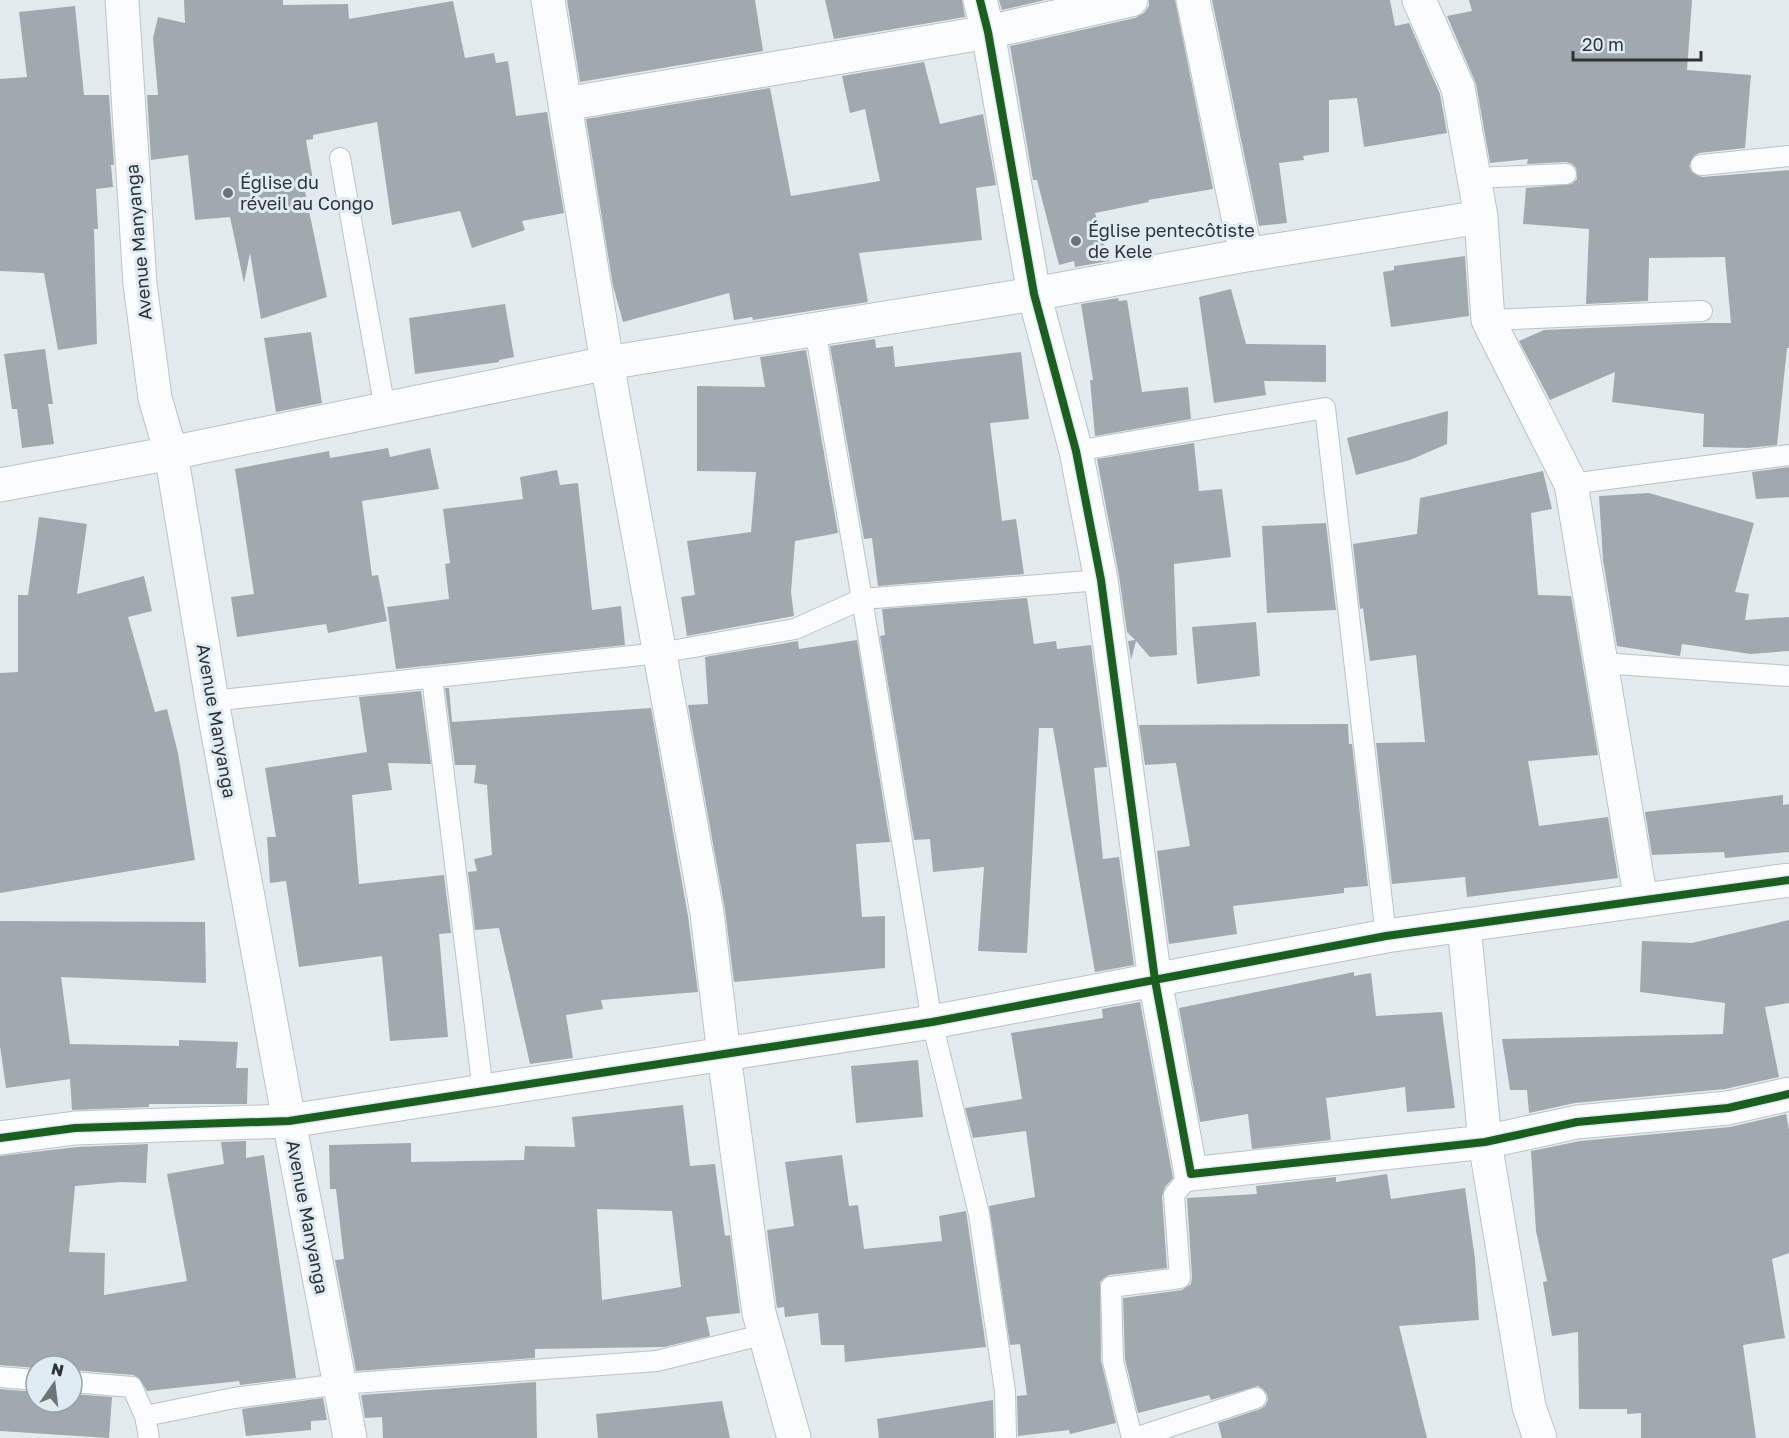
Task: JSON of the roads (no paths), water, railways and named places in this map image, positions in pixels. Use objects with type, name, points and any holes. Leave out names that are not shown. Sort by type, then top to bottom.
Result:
[{"type":"street","name":"Avenue Manyanga","points":[[122,0],[140,284],[155,398],[171,453],[212,701],[350,1438]]},
{"type":"street","points":[[548,0],[607,363],[707,913],[759,1313],[794,1438]]},
{"type":"street","points":[[980,0],[988,32],[1034,294],[1076,451],[1101,580],[1155,980],[1191,1174],[1485,1142],[1577,1122],[1728,1108],[1789,1094]]},
{"type":"street","points":[[566,104],[988,32],[1131,0]]},
{"type":"street","points":[[1193,0],[1246,255]]},
{"type":"street","points":[[1419,0],[1458,88],[1481,217],[1488,320],[1571,484],[1641,901]]},
{"type":"street","points":[[0,485],[171,453],[607,363],[1034,294],[1246,255],[1481,217]]},
{"type":"street","points":[[0,1138],[75,1128],[289,1121],[932,1022],[1386,936],[1789,880]]},
{"type":"street","points":[[1464,924],[1485,1142],[1529,1407],[1540,1438]]},
{"type":"lane","points":[[1701,165],[1789,156]]},
{"type":"lane","points":[[340,158],[385,409]]},
{"type":"lane","points":[[1474,178],[1566,174]]},
{"type":"lane","points":[[1488,320],[1702,311]]},
{"type":"lane","points":[[815,329],[932,1022],[979,1214],[1005,1391],[1006,1438]]},
{"type":"lane","points":[[1076,451],[1325,408],[1386,936]]},
{"type":"lane","points":[[1571,484],[1789,455]]},
{"type":"lane","points":[[212,701],[660,653],[795,629],[862,599],[1101,580]]},
{"type":"lane","points":[[1600,663],[1789,676]]},
{"type":"lane","points":[[432,678],[483,1091]]},
{"type":"lane","points":[[1191,1174],[1174,1195],[1180,1278],[1111,1287],[1113,1361],[1134,1438],[1256,1398]]},
{"type":"lane","points":[[145,1416],[234,1398],[340,1384],[657,1361],[766,1334]]},
{"type":"lane","points":[[0,1377],[24,1379]]},
{"type":"lane","points":[[84,1383],[132,1387],[145,1416],[149,1438]]},
{"type":"place","name":"Église du réveil au Congo","points":[[228,193]]},
{"type":"place","name":"Église pentecôtiste de Kele","points":[[1076,241]]}]
